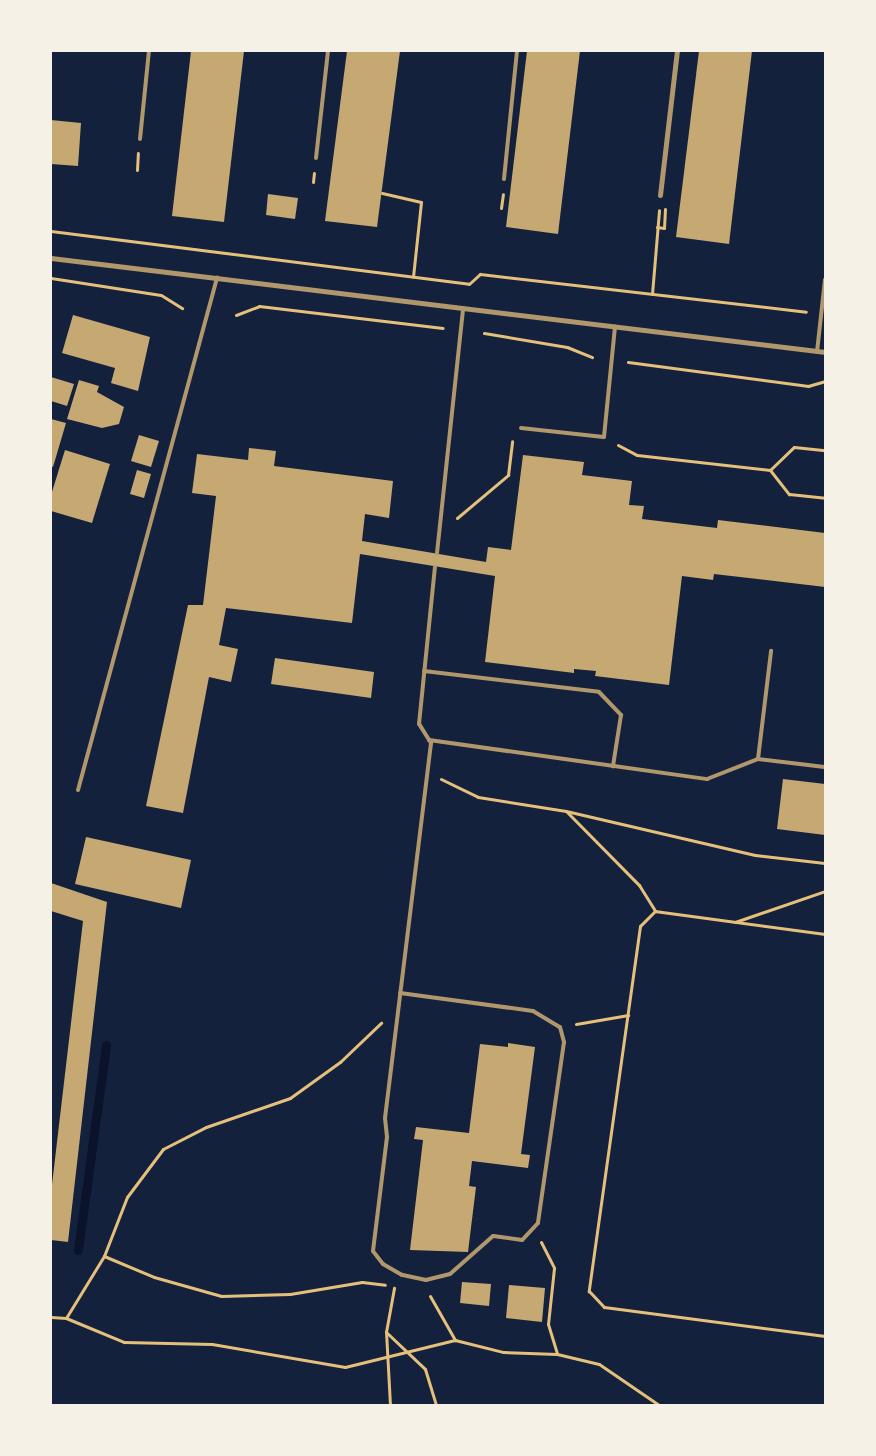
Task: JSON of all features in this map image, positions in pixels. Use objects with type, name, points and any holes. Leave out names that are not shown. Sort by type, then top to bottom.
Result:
[{"type":"street","points":[[660,194],[677,51]]},
{"type":"street","points":[[51,258],[825,352]]},
{"type":"lane","points":[[140,139],[150,51]]},
{"type":"lane","points":[[316,158],[328,51]]},
{"type":"lane","points":[[504,179],[516,51]]},
{"type":"lane","points":[[78,790],[217,278]]},
{"type":"lane","points":[[817,352],[825,279]]},
{"type":"lane","points":[[437,553],[463,308]]},
{"type":"lane","points":[[521,428],[604,437],[615,327]]},
{"type":"lane","points":[[400,993],[533,1011],[560,1028],[564,1042],[538,1223],[522,1240],[492,1236],[450,1274],[426,1280],[402,1275],[383,1264],[374,1251],[400,993],[427,771],[429,740],[419,724],[435,566]]},
{"type":"lane","points":[[758,759],[772,651]]},
{"type":"lane","points":[[424,671],[599,692],[621,715],[613,766]]},
{"type":"lane","points":[[429,740],[707,779],[758,759],[825,767]]},
{"type":"path","points":[[382,193],[422,202],[413,277]]},
{"type":"path","points":[[652,294],[657,228],[664,228]]},
{"type":"path","points":[[51,231],[469,284],[480,274],[812,312]]},
{"type":"path","points":[[51,278],[161,295],[182,308]]},
{"type":"path","points":[[236,315],[259,306],[443,328]]},
{"type":"path","points":[[484,333],[567,347],[592,357]]},
{"type":"path","points":[[626,362],[808,386],[825,381]]},
{"type":"path","points":[[604,437],[636,455],[770,470],[789,494],[825,498]]},
{"type":"path","points":[[439,533],[508,475],[511,442]]},
{"type":"path","points":[[770,470],[794,447],[825,450]]},
{"type":"path","points":[[427,771],[478,797],[566,811],[755,856],[825,863]]},
{"type":"path","points":[[566,811],[638,886],[655,911],[825,934]]},
{"type":"path","points":[[734,922],[825,891]]},
{"type":"path","points":[[655,911],[640,926],[590,1291],[604,1307],[825,1336]]},
{"type":"path","points":[[66,1318],[104,1256],[127,1197],[163,1149],[206,1126],[290,1098],[340,1062],[399,1006]]},
{"type":"path","points":[[560,1028],[628,1015]]},
{"type":"path","points":[[532,1229],[554,1268],[548,1324],[557,1354]]},
{"type":"path","points":[[104,1256],[154,1277],[221,1296],[290,1294],[362,1282],[395,1286]]},
{"type":"path","points":[[390,1405],[386,1332],[389,1297],[402,1275]]},
{"type":"path","points":[[426,1280],[431,1299],[455,1340]]},
{"type":"path","points":[[51,1317],[66,1318],[124,1342],[212,1344],[345,1367],[455,1340],[503,1352],[557,1354],[599,1364],[659,1405]]},
{"type":"path","points":[[386,1332],[425,1369],[436,1405]]},
{"type":"building","points":[[191,51],[244,51],[224,222],[172,216]]},
{"type":"building","points":[[347,51],[400,51],[377,227],[325,221]]},
{"type":"building","points":[[527,51],[580,51],[558,234],[506,227]]},
{"type":"building","points":[[699,51],[752,51],[729,244],[676,237]]},
{"type":"building","points":[[51,120],[81,123],[78,166],[51,164]]},
{"type":"building","points":[[268,194],[298,198],[295,219],[266,215]]},
{"type":"building","points":[[73,315],[150,337],[138,391],[111,383],[115,368],[62,353]]},
{"type":"building","points":[[51,377],[74,384],[67,406],[51,401]]},
{"type":"building","points":[[79,380],[99,386],[97,392],[124,407],[119,424],[102,428],[67,419]]},
{"type":"building","points":[[51,419],[66,423],[53,467],[51,466]]},
{"type":"building","points":[[139,435],[159,441],[151,467],[131,461]]},
{"type":"building","points":[[249,448],[276,451],[274,466],[393,481],[389,518],[365,514],[362,541],[486,562],[488,547],[511,550],[523,455],[584,462],[582,475],[632,481],[629,505],[644,506],[642,519],[717,528],[718,520],[825,533],[825,587],[714,574],[713,580],[682,576],[669,685],[595,676],[596,671],[574,669],[574,673],[485,662],[495,576],[360,554],[352,623],[226,608],[219,645],[238,649],[231,682],[209,677],[183,813],[146,806],[188,605],[203,605],[216,496],[192,493],[197,454],[248,460]]},
{"type":"building","points":[[65,450],[110,464],[92,523],[51,511],[51,495]]},
{"type":"building","points":[[137,470],[151,474],[144,498],[130,494]]},
{"type":"building","points":[[275,658],[374,672],[371,698],[271,684]]},
{"type":"building","points":[[783,779],[825,784],[825,835],[777,829]]},
{"type":"building","points":[[86,837],[191,860],[181,908],[75,884]]},
{"type":"building","points":[[51,883],[107,902],[68,1242],[51,1240],[51,1193],[83,921],[51,911]]},
{"type":"building","points":[[508,1043],[535,1047],[521,1154],[530,1155],[528,1168],[472,1161],[469,1186],[476,1187],[468,1252],[410,1250],[423,1140],[414,1139],[416,1127],[469,1133],[480,1044],[508,1047]]},
{"type":"building","points":[[462,1282],[491,1284],[489,1306],[460,1303]]},
{"type":"building","points":[[509,1285],[545,1288],[542,1322],[506,1318]]},
{"type":"waterway","points":[[78,1250],[106,1045]]}]
